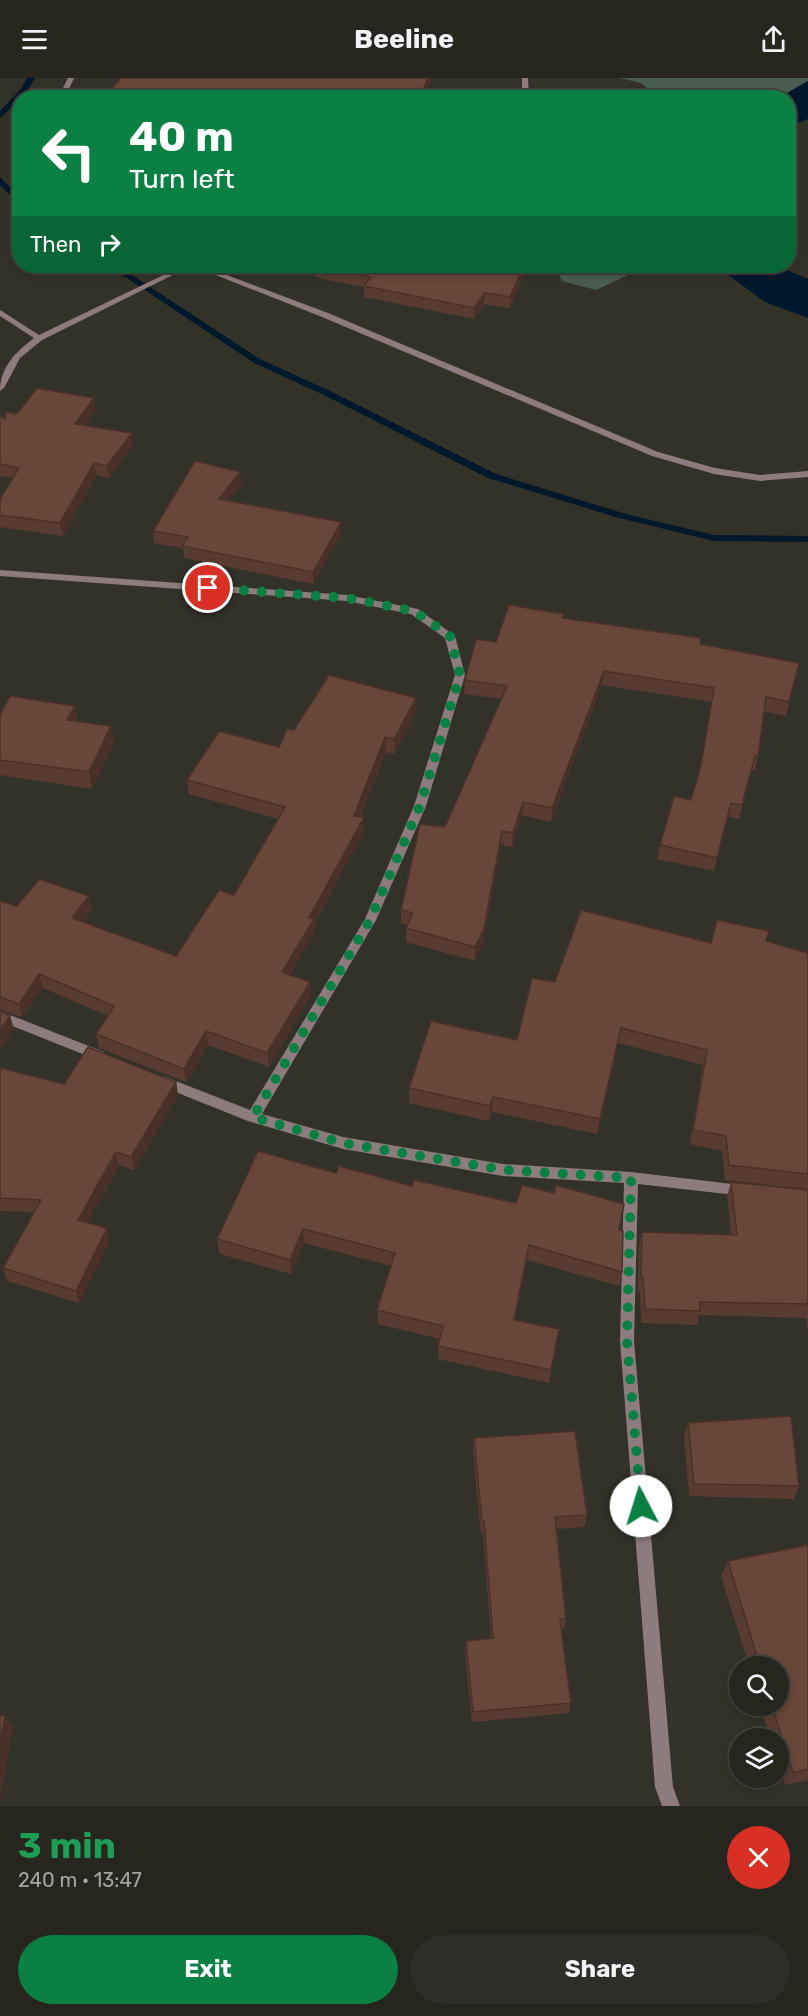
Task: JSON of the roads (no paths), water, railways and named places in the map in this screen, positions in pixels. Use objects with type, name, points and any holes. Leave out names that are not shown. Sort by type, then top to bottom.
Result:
[{"type":"street","points":[[0,388],[16,357],[39,339],[105,304],[172,273]]},
{"type":"street","points":[[215,273],[325,315],[655,454],[714,471],[760,478],[808,474]]},
{"type":"street","points":[[0,312],[39,339]]},
{"type":"street","points":[[0,573],[347,598],[414,611],[450,636],[460,675],[420,806],[370,920],[253,1117]]},
{"type":"street","points":[[0,1016],[110,1060]]},
{"type":"street","points":[[154,1077],[253,1117],[343,1143],[492,1168],[631,1178],[761,1192]]},
{"type":"street","points":[[631,1178],[627,1341],[664,1787],[671,1806]]},
{"type":"water","points":[[808,81],[808,119],[796,123],[796,90],[792,90]]},
{"type":"water","points":[[726,273],[794,273],[808,279],[808,318],[765,302]]},
{"type":"waterway","points":[[24,90],[31,78]]},
{"type":"waterway","points":[[0,116],[12,103]]},
{"type":"waterway","points":[[0,180],[12,194]]},
{"type":"waterway","points":[[124,273],[257,361],[327,393],[492,476],[623,516],[714,538],[808,539]]}]
